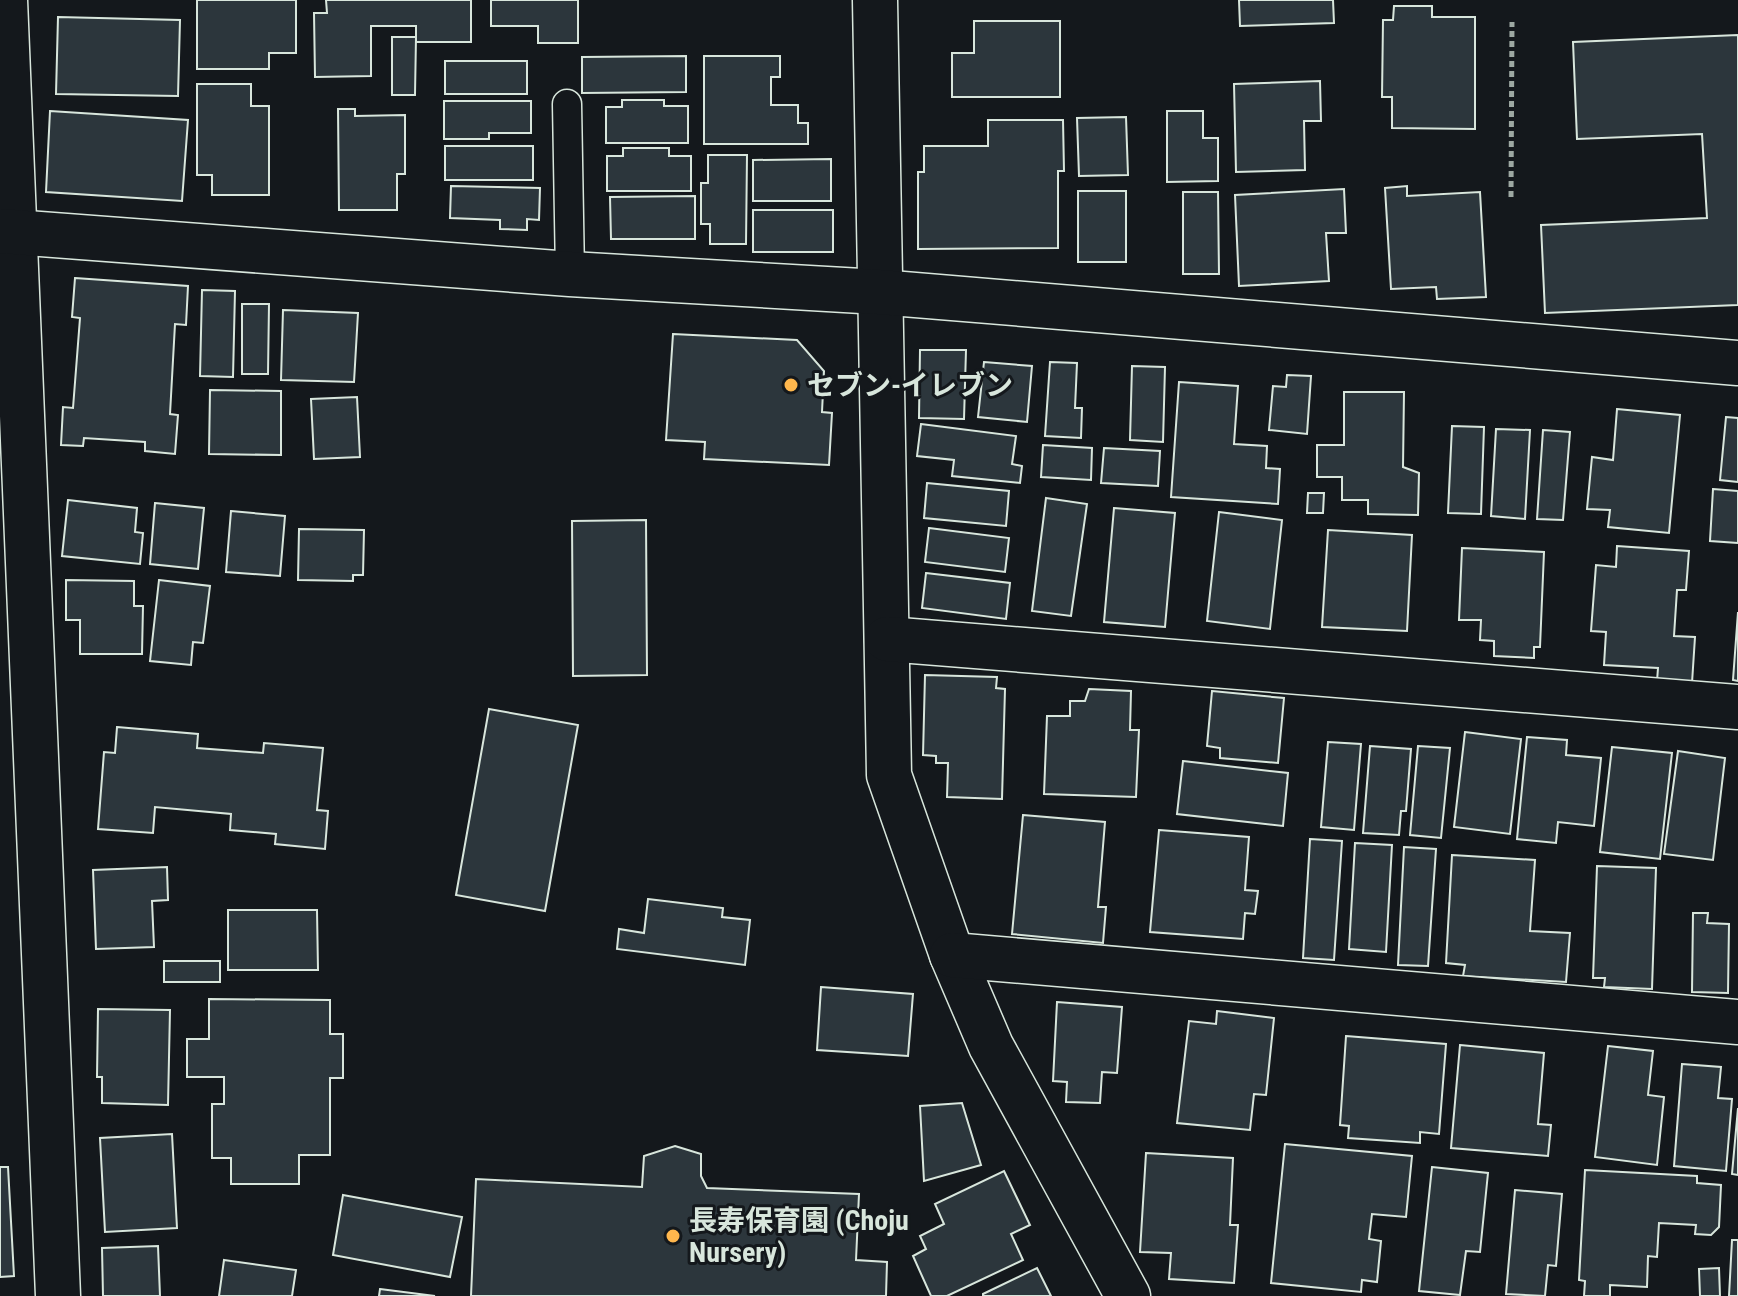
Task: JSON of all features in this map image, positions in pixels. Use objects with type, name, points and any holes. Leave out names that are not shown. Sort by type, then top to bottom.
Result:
[{"type":"street","points":[[5,0],[7,231],[58,1296]]},
{"type":"street","points":[[875,0],[889,775],[952,955],[991,1046],[1128,1296]]},
{"type":"street","points":[[7,231],[570,274],[879,292],[1738,363]]},
{"type":"street","points":[[887,639],[1738,707]]},
{"type":"street","points":[[952,955],[1738,1022]]},
{"type":"lane","points":[[567,104],[570,274]]},
{"type":"path","points":[[1511,197],[1512,22]]},
{"type":"building","points":[[197,0],[296,0],[296,53],[269,53],[269,69],[197,69]]},
{"type":"building","points":[[326,0],[471,0],[471,42],[416,42],[416,26],[371,26],[371,76],[315,77],[314,13],[327,13]]},
{"type":"building","points":[[491,0],[578,0],[578,43],[538,43],[538,26],[491,26]]},
{"type":"building","points":[[1239,0],[1333,0],[1334,23],[1240,26]]},
{"type":"building","points":[[1394,6],[1432,6],[1432,17],[1475,17],[1475,129],[1392,128],[1392,97],[1382,97],[1383,20],[1393,20]]},
{"type":"building","points":[[58,17],[180,20],[178,96],[56,94]]},
{"type":"building","points":[[974,21],[1060,21],[1060,97],[952,97],[952,53],[974,53]]},
{"type":"building","points":[[1738,35],[1738,305],[1545,313],[1541,225],[1707,218],[1702,134],[1577,139],[1573,42]]},
{"type":"building","points":[[392,37],[416,37],[415,95],[392,95]]},
{"type":"building","points":[[686,56],[686,92],[582,93],[582,57]]},
{"type":"building","points":[[704,56],[780,56],[780,77],[771,77],[771,105],[798,105],[798,123],[808,123],[808,144],[704,144]]},
{"type":"building","points":[[445,61],[527,61],[527,94],[445,94]]},
{"type":"building","points":[[1320,81],[1321,121],[1304,121],[1305,170],[1236,172],[1234,84]]},
{"type":"building","points":[[197,84],[251,84],[251,106],[269,106],[269,195],[212,195],[212,175],[197,175]]},
{"type":"building","points":[[622,100],[664,100],[664,106],[688,106],[688,143],[606,143],[606,107],[622,107]]},
{"type":"building","points":[[444,101],[531,101],[531,133],[489,133],[489,139],[444,139]]},
{"type":"building","points":[[338,109],[355,109],[355,116],[405,115],[405,174],[397,174],[397,210],[339,210]]},
{"type":"building","points":[[50,111],[188,120],[182,201],[46,192]]},
{"type":"building","points":[[1167,111],[1203,111],[1203,138],[1218,138],[1218,181],[1167,182]]},
{"type":"building","points":[[1126,117],[1128,175],[1079,176],[1077,118]]},
{"type":"building","points":[[988,120],[1063,120],[1064,171],[1058,171],[1058,248],[918,249],[918,172],[924,172],[924,146],[988,146]]},
{"type":"building","points":[[445,146],[533,146],[533,180],[445,180]]},
{"type":"building","points":[[623,148],[669,148],[669,156],[691,156],[691,191],[607,191],[607,156],[623,156]]},
{"type":"building","points":[[708,155],[747,155],[746,244],[710,244],[710,224],[701,224],[701,183],[708,183]]},
{"type":"building","points":[[831,159],[831,201],[753,201],[753,160]]},
{"type":"building","points":[[451,186],[540,188],[539,220],[527,219],[527,230],[500,229],[500,220],[450,218]]},
{"type":"building","points":[[1407,186],[1407,196],[1480,192],[1486,297],[1437,299],[1436,287],[1391,289],[1385,188]]},
{"type":"building","points":[[1344,189],[1346,233],[1326,233],[1329,281],[1239,286],[1235,195]]},
{"type":"building","points":[[1078,191],[1126,191],[1126,262],[1078,262]]},
{"type":"building","points":[[1183,192],[1218,192],[1219,274],[1183,274]]},
{"type":"building","points":[[695,196],[695,239],[611,239],[610,197]]},
{"type":"building","points":[[753,210],[833,210],[833,252],[753,252]]},
{"type":"building","points":[[75,278],[188,286],[186,325],[175,324],[170,414],[178,415],[175,454],[145,451],[145,442],[84,438],[83,446],[61,445],[63,407],[73,408],[80,318],[72,317]]},
{"type":"building","points":[[202,290],[235,291],[233,377],[200,376]]},
{"type":"building","points":[[242,304],[269,304],[268,374],[242,374]]},
{"type":"building","points":[[283,310],[358,313],[354,382],[281,380]]},
{"type":"building","points":[[673,334],[797,340],[824,371],[822,412],[832,413],[829,465],[704,459],[705,442],[666,440]]},
{"type":"building","points":[[920,350],[966,350],[964,419],[919,418]]},
{"type":"building","points":[[984,362],[1032,366],[1027,422],[978,417]]},
{"type":"building","points":[[1050,362],[1077,363],[1075,408],[1082,408],[1081,438],[1045,436]]},
{"type":"building","points":[[1132,366],[1165,367],[1163,442],[1130,440]]},
{"type":"building","points":[[1287,375],[1311,376],[1307,434],[1269,430],[1273,386],[1286,387]]},
{"type":"building","points":[[1179,382],[1238,386],[1234,444],[1267,446],[1266,468],[1280,469],[1278,504],[1171,497]]},
{"type":"building","points":[[210,390],[281,391],[281,455],[209,454]]},
{"type":"building","points":[[1344,392],[1404,392],[1403,467],[1419,473],[1418,515],[1368,514],[1368,500],[1342,500],[1342,477],[1317,477],[1317,445],[1344,445]]},
{"type":"building","points":[[357,397],[360,457],[314,459],[311,399]]},
{"type":"building","points":[[1617,409],[1680,415],[1669,533],[1608,527],[1610,510],[1587,509],[1592,457],[1613,460]]},
{"type":"building","points":[[1726,417],[1738,418],[1738,482],[1720,480]]},
{"type":"building","points":[[921,424],[1016,436],[1012,464],[1022,466],[1020,483],[952,476],[954,460],[917,456]]},
{"type":"building","points":[[1452,426],[1484,427],[1481,514],[1448,513]]},
{"type":"building","points":[[1496,429],[1530,430],[1525,519],[1491,516]]},
{"type":"building","points":[[1543,430],[1570,432],[1563,520],[1537,519]]},
{"type":"building","points":[[1043,445],[1092,448],[1091,480],[1041,477]]},
{"type":"building","points":[[1104,448],[1160,451],[1158,486],[1101,483]]},
{"type":"building","points":[[927,483],[1009,491],[1006,526],[924,518]]},
{"type":"building","points":[[1713,489],[1738,491],[1738,543],[1710,541]]},
{"type":"building","points":[[1308,493],[1324,493],[1323,513],[1307,513]]},
{"type":"building","points":[[1046,498],[1087,504],[1071,616],[1032,611]]},
{"type":"building","points":[[68,500],[137,508],[135,532],[143,533],[140,564],[62,556]]},
{"type":"building","points":[[155,503],[204,508],[198,569],[150,564]]},
{"type":"building","points":[[1114,508],[1175,513],[1165,627],[1104,622]]},
{"type":"building","points":[[231,511],[285,516],[280,576],[226,572]]},
{"type":"building","points":[[1219,512],[1282,520],[1270,629],[1207,621]]},
{"type":"building","points":[[646,520],[647,675],[573,676],[572,521]]},
{"type":"building","points":[[929,528],[1009,538],[1005,572],[925,562]]},
{"type":"building","points":[[299,529],[364,530],[363,575],[353,575],[353,581],[298,580]]},
{"type":"building","points":[[1328,530],[1412,535],[1407,631],[1322,627]]},
{"type":"building","points":[[1617,546],[1689,551],[1686,590],[1677,590],[1674,636],[1695,637],[1692,683],[1657,681],[1658,668],[1604,665],[1606,632],[1591,631],[1596,565],[1616,567]]},
{"type":"building","points":[[1462,548],[1544,552],[1540,647],[1534,647],[1534,658],[1494,656],[1494,641],[1480,640],[1481,620],[1459,620]]},
{"type":"building","points":[[926,573],[1010,583],[1006,619],[922,608]]},
{"type":"building","points":[[66,580],[134,581],[134,606],[143,606],[142,654],[80,654],[80,620],[66,620]]},
{"type":"building","points":[[159,580],[210,586],[203,643],[193,642],[191,665],[150,661]]},
{"type":"building","points":[[1738,612],[1738,681],[1733,680]]},
{"type":"building","points":[[925,675],[997,677],[996,688],[1005,689],[1002,799],[947,797],[948,763],[936,763],[936,756],[923,755]]},
{"type":"building","points":[[1089,689],[1131,691],[1130,730],[1139,730],[1136,797],[1044,794],[1047,716],[1070,716],[1070,701],[1085,701]]},
{"type":"building","points":[[1212,691],[1284,698],[1278,763],[1220,758],[1220,748],[1207,746]]},
{"type":"building","points":[[489,709],[578,725],[545,911],[456,895]]},
{"type":"building","points":[[117,727],[198,734],[197,748],[263,753],[264,743],[323,748],[317,810],[328,811],[325,849],[275,844],[276,834],[230,830],[231,814],[155,807],[153,833],[98,829],[104,752],[115,753]]},
{"type":"building","points":[[1465,732],[1521,739],[1510,834],[1454,827]]},
{"type":"building","points":[[1527,737],[1567,740],[1566,755],[1601,758],[1594,826],[1558,822],[1556,843],[1517,839]]},
{"type":"building","points":[[1328,742],[1361,744],[1354,830],[1321,827]]},
{"type":"building","points":[[1370,746],[1411,749],[1406,811],[1401,811],[1399,835],[1363,833]]},
{"type":"building","points":[[1418,746],[1450,748],[1441,838],[1410,835]]},
{"type":"building","points":[[1612,747],[1672,753],[1660,859],[1600,852]]},
{"type":"building","points":[[1678,751],[1725,758],[1713,860],[1664,854]]},
{"type":"building","points":[[1183,761],[1288,773],[1283,826],[1177,814]]},
{"type":"building","points":[[1023,815],[1105,822],[1098,907],[1106,907],[1103,943],[1012,934]]},
{"type":"building","points":[[1159,830],[1249,837],[1245,890],[1258,891],[1255,914],[1245,913],[1243,939],[1150,932]]},
{"type":"building","points":[[1310,839],[1342,841],[1334,960],[1303,958]]},
{"type":"building","points":[[1355,843],[1392,845],[1386,952],[1349,949]]},
{"type":"building","points":[[1404,847],[1436,849],[1428,966],[1398,965]]},
{"type":"building","points":[[1452,855],[1535,860],[1530,931],[1570,933],[1566,982],[1463,976],[1465,965],[1446,963]]},
{"type":"building","points":[[1597,866],[1656,868],[1652,989],[1604,987],[1605,978],[1593,978]]},
{"type":"building","points":[[167,867],[168,900],[152,901],[154,947],[96,949],[93,870]]},
{"type":"building","points":[[648,899],[723,908],[722,917],[750,920],[745,965],[617,949],[619,929],[644,933]]},
{"type":"building","points":[[228,910],[317,910],[318,970],[228,970]]},
{"type":"building","points":[[1693,913],[1708,913],[1707,923],[1729,924],[1728,993],[1692,992]]},
{"type":"building","points":[[164,961],[220,961],[220,982],[164,982]]},
{"type":"building","points":[[821,987],[913,994],[908,1056],[817,1050]]},
{"type":"building","points":[[209,999],[330,1000],[330,1034],[343,1034],[343,1078],[330,1078],[330,1155],[299,1155],[299,1184],[231,1184],[231,1158],[212,1158],[212,1104],[224,1104],[224,1077],[187,1077],[187,1039],[209,1039]]},
{"type":"building","points":[[1057,1002],[1122,1007],[1117,1073],[1102,1072],[1100,1103],[1066,1102],[1067,1082],[1053,1081]]},
{"type":"building","points":[[98,1009],[170,1010],[168,1105],[102,1103],[102,1077],[97,1077]]},
{"type":"building","points":[[1217,1011],[1274,1018],[1266,1095],[1254,1094],[1250,1130],[1177,1123],[1189,1021],[1216,1024]]},
{"type":"building","points":[[1346,1036],[1446,1044],[1439,1134],[1420,1132],[1420,1143],[1348,1138],[1349,1126],[1340,1125]]},
{"type":"building","points":[[1460,1045],[1544,1053],[1538,1124],[1551,1125],[1548,1156],[1451,1148]]},
{"type":"building","points":[[1608,1046],[1653,1051],[1648,1095],[1664,1097],[1657,1165],[1595,1157]]},
{"type":"building","points":[[1682,1064],[1721,1067],[1718,1098],[1732,1099],[1726,1171],[1674,1166]]},
{"type":"building","points":[[962,1103],[981,1165],[924,1181],[920,1106]]},
{"type":"building","points":[[1738,1108],[1738,1175],[1732,1174]]},
{"type":"building","points":[[172,1134],[177,1228],[105,1232],[100,1138]]},
{"type":"building","points":[[1285,1144],[1412,1156],[1406,1217],[1372,1214],[1369,1239],[1381,1241],[1377,1282],[1362,1280],[1361,1292],[1271,1283]]},
{"type":"building","points":[[675,1146],[701,1154],[701,1176],[707,1188],[859,1194],[856,1260],[887,1262],[886,1296],[471,1296],[476,1179],[642,1187],[644,1156]]},
{"type":"building","points":[[1146,1153],[1233,1158],[1230,1225],[1238,1225],[1234,1283],[1169,1279],[1171,1253],[1140,1252]]},
{"type":"building","points":[[0,1167],[8,1167],[14,1276],[0,1277]]},
{"type":"building","points":[[1432,1167],[1488,1173],[1480,1252],[1466,1251],[1460,1295],[1419,1291]]},
{"type":"building","points":[[1585,1170],[1697,1176],[1697,1183],[1721,1185],[1719,1227],[1711,1235],[1695,1234],[1696,1225],[1659,1223],[1657,1257],[1648,1256],[1647,1287],[1610,1285],[1610,1296],[1584,1296],[1585,1281],[1579,1280]]},
{"type":"building","points":[[1004,1171],[1030,1225],[1011,1234],[1023,1260],[947,1296],[931,1296],[913,1256],[926,1249],[920,1236],[944,1224],[935,1204]]},
{"type":"building","points":[[1515,1190],[1562,1194],[1556,1266],[1548,1265],[1545,1296],[1506,1294]]},
{"type":"building","points":[[343,1195],[462,1217],[450,1277],[333,1255]]},
{"type":"building","points":[[1732,1240],[1738,1240],[1738,1296],[1729,1296]]},
{"type":"building","points":[[158,1246],[160,1296],[103,1296],[102,1248]]},
{"type":"building","points":[[224,1260],[296,1270],[292,1296],[219,1296]]},
{"type":"building","points":[[1037,1268],[1051,1296],[983,1296],[983,1294]]},
{"type":"building","points":[[1719,1268],[1720,1296],[1700,1296],[1699,1269]]},
{"type":"building","points":[[380,1289],[435,1296],[379,1296]]},
{"type":"place","name":"セブン-イレブン","points":[[791,385]]},
{"type":"place","name":"長寿保育園 (Choju Nursery)","points":[[673,1236]]}]
